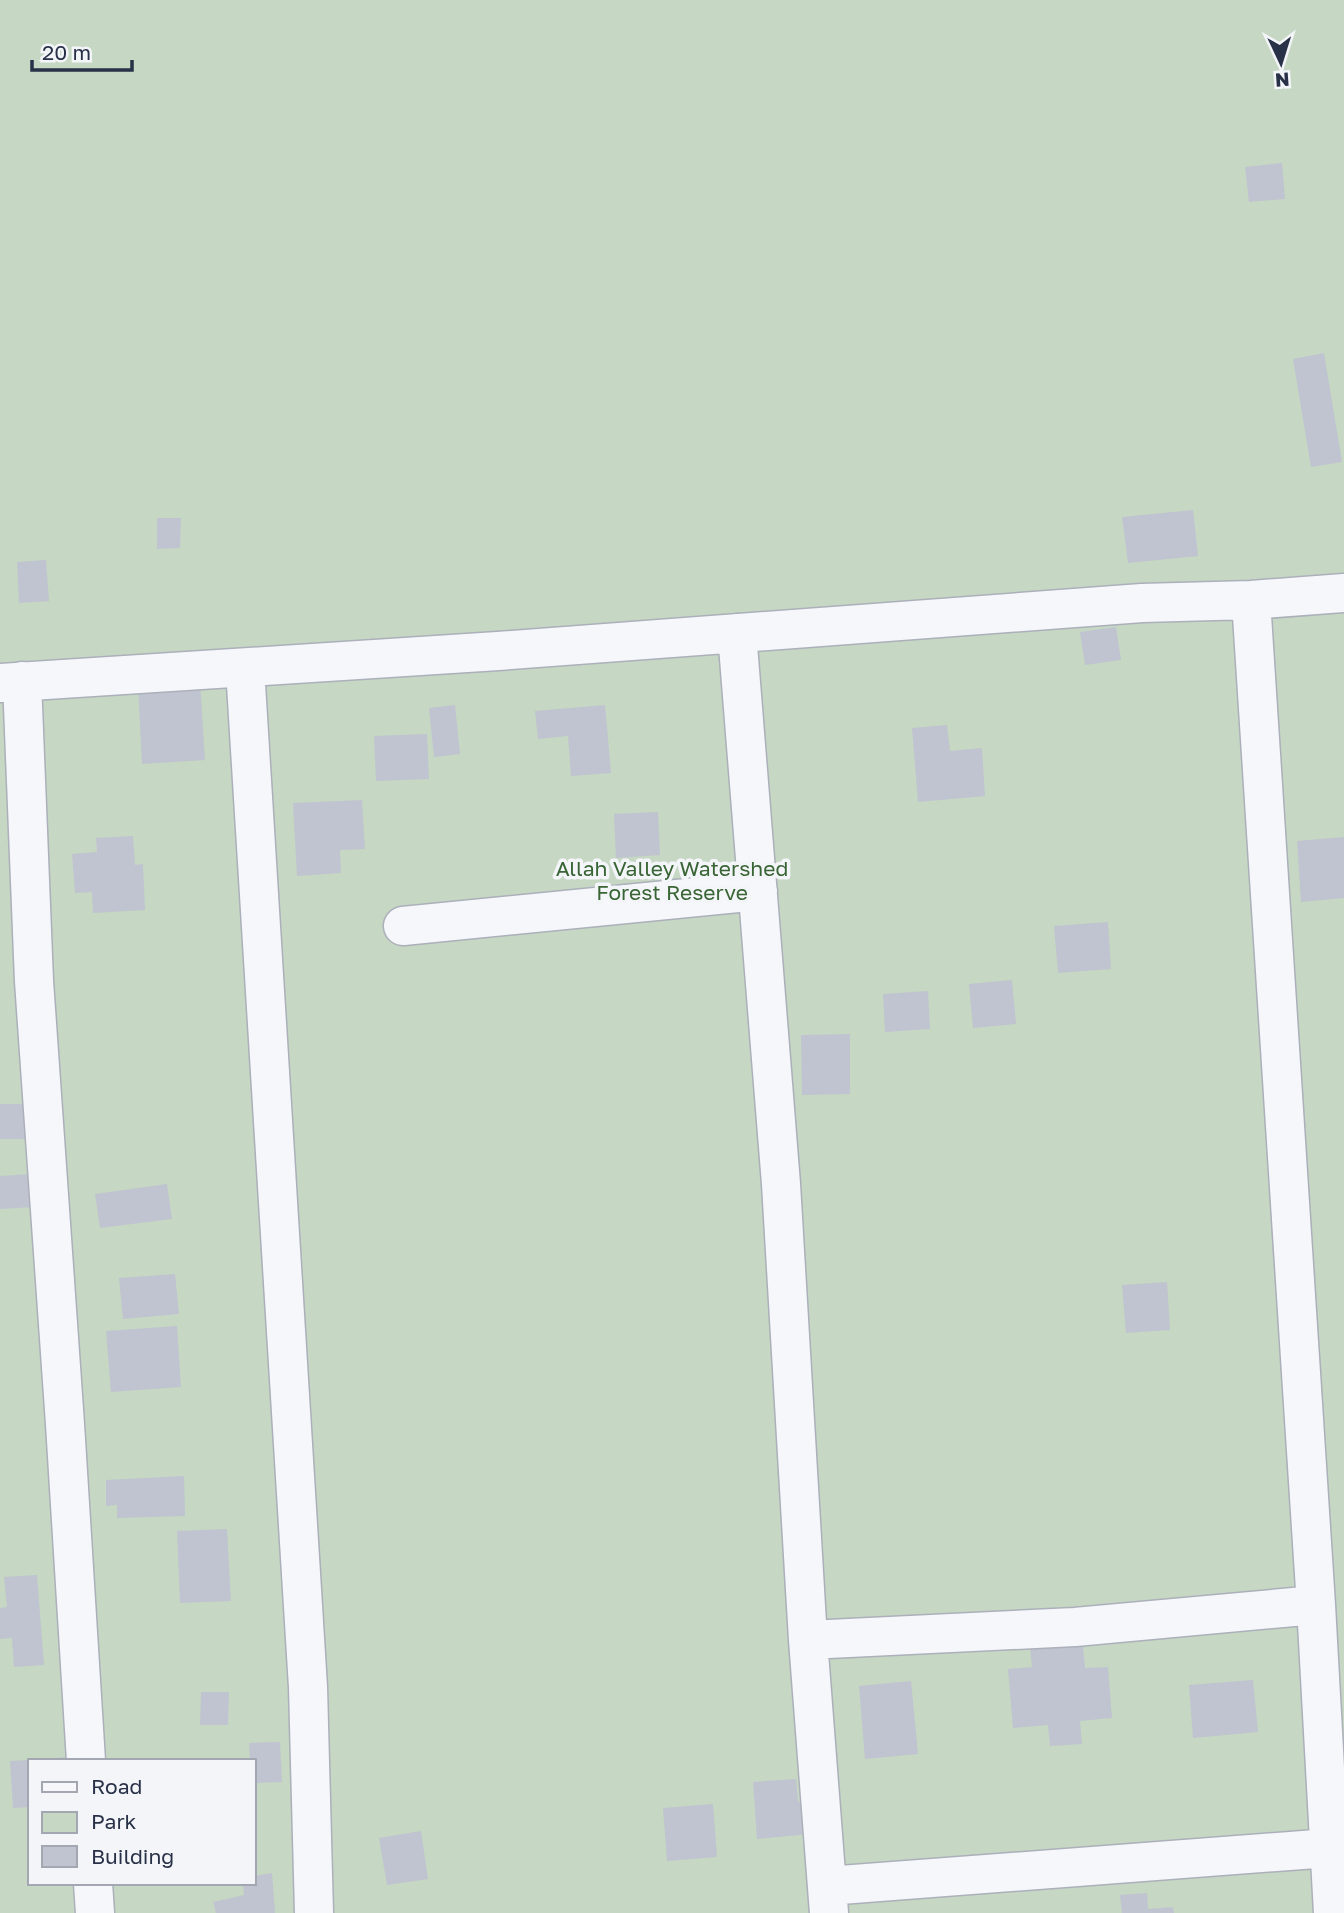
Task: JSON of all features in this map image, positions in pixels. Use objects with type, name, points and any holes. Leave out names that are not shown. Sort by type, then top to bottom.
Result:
[{"type":"street","points":[[86,1759],[64,1410],[11,682],[245,668],[1142,603],[1251,600],[1344,593]]},
{"type":"street","points":[[1251,600],[1316,1605],[1333,1913]]},
{"type":"street","points":[[737,633],[781,1184],[808,1640],[828,1899],[1329,1848]]},
{"type":"street","points":[[245,668],[308,1687],[314,1913]]},
{"type":"street","points":[[402,926],[758,891]]},
{"type":"street","points":[[808,1640],[1074,1627],[1316,1605]]},
{"type":"street","points":[[93,1885],[95,1913]]},
{"type":"green space","name":"Allah Valley Watershed Forest Reserve","points":[[0,0],[1344,0],[1344,1913],[0,1913]]},
{"type":"building","points":[[1282,163],[1285,199],[1249,202],[1245,167]]},
{"type":"building","points":[[1324,353],[1342,462],[1311,467],[1293,359]]},
{"type":"building","points":[[1193,510],[1198,556],[1128,563],[1122,517]]},
{"type":"building","points":[[157,518],[181,518],[180,548],[157,549]]},
{"type":"building","points":[[46,560],[49,601],[19,603],[17,562]]},
{"type":"building","points":[[1116,627],[1121,660],[1085,665],[1080,632]]},
{"type":"building","points":[[200,682],[205,760],[142,764],[138,686]]},
{"type":"building","points":[[455,705],[460,754],[434,757],[429,708]]},
{"type":"building","points":[[605,705],[611,773],[571,776],[568,736],[538,739],[535,711]]},
{"type":"building","points":[[947,725],[950,751],[982,748],[985,796],[918,802],[912,728]]},
{"type":"building","points":[[427,734],[429,779],[376,781],[374,736]]},
{"type":"building","points":[[362,800],[365,849],[340,850],[341,873],[297,876],[293,803]]},
{"type":"building","points":[[658,812],[660,855],[616,858],[614,814]]},
{"type":"building","points":[[133,836],[135,865],[143,864],[145,910],[93,913],[92,892],[75,893],[72,854],[97,852],[96,838]]},
{"type":"building","points":[[1344,837],[1344,898],[1301,902],[1297,841]]},
{"type":"building","points":[[1108,922],[1111,969],[1058,973],[1054,926]]},
{"type":"building","points":[[1012,980],[1016,1024],[973,1028],[969,984]]},
{"type":"building","points":[[928,991],[930,1029],[885,1032],[883,994]]},
{"type":"building","points":[[850,1034],[850,1094],[802,1095],[801,1035]]},
{"type":"building","points":[[0,1104],[32,1104],[32,1139],[0,1139]]},
{"type":"building","points":[[32,1174],[34,1207],[0,1209],[0,1176]]},
{"type":"building","points":[[167,1184],[172,1219],[100,1228],[95,1194]]},
{"type":"building","points":[[175,1274],[179,1314],[123,1319],[119,1278]]},
{"type":"building","points":[[1167,1282],[1170,1330],[1126,1333],[1122,1285]]},
{"type":"building","points":[[177,1326],[181,1387],[111,1392],[106,1331]]},
{"type":"building","points":[[184,1476],[185,1516],[117,1518],[117,1505],[106,1506],[106,1480]]},
{"type":"building","points":[[227,1529],[231,1601],[180,1603],[177,1531]]},
{"type":"building","points":[[37,1575],[44,1665],[14,1667],[12,1638],[0,1639],[0,1608],[7,1607],[4,1577]]},
{"type":"building","points":[[1082,1635],[1085,1668],[1108,1667],[1112,1718],[1080,1721],[1082,1744],[1050,1746],[1048,1725],[1013,1728],[1008,1669],[1032,1667],[1029,1638]]},
{"type":"building","points":[[1253,1680],[1258,1732],[1193,1738],[1189,1685]]},
{"type":"building","points":[[911,1681],[918,1754],[865,1759],[859,1686]]},
{"type":"building","points":[[201,1692],[229,1692],[228,1725],[200,1725]]},
{"type":"building","points":[[280,1742],[282,1782],[256,1783],[256,1759],[250,1759],[249,1743]]},
{"type":"building","points":[[28,1760],[28,1807],[13,1808],[10,1761]]},
{"type":"building","points":[[796,1779],[798,1802],[808,1801],[810,1834],[757,1839],[753,1782]]},
{"type":"building","points":[[713,1804],[717,1857],[667,1861],[663,1808]]},
{"type":"building","points":[[421,1831],[428,1879],[387,1885],[379,1838]]},
{"type":"building","points":[[272,1873],[275,1913],[216,1913],[213,1902],[244,1895],[243,1885],[256,1885],[256,1876]]},
{"type":"building","points":[[1147,1893],[1148,1909],[1173,1907],[1174,1913],[1122,1913],[1120,1895]]}]
